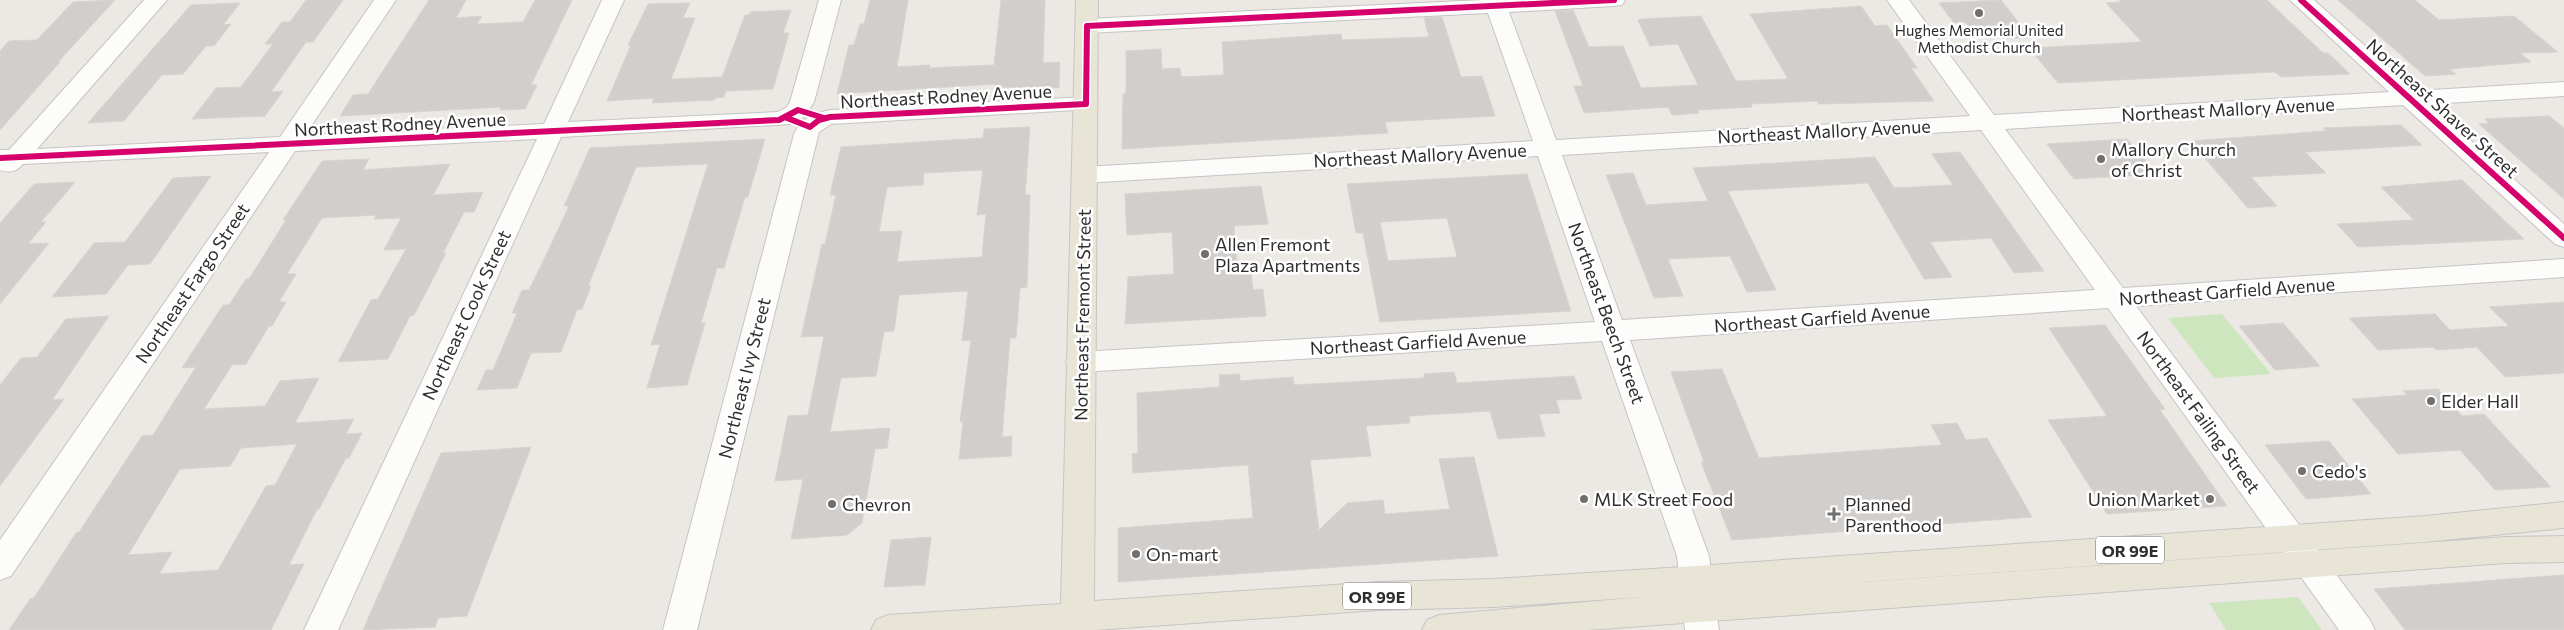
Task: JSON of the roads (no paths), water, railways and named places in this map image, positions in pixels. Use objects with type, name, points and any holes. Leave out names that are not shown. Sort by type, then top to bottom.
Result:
[{"type":"main road","name":"Northeast Fremont Street","points":[[1077,623],[1087,0]]},
{"type":"main road","name":"OR 99E","points":[[888,630],[1077,623],[1378,596],[1494,593],[1699,606],[2292,538],[2434,528],[2564,515]]},
{"type":"main road","name":"OR 99E","points":[[1439,630],[1509,621],[1699,606],[2506,550],[2564,549]]},
{"type":"street","points":[[0,176],[8,158],[156,0]]},
{"type":"street","name":"Northeast Fargo Street","points":[[0,566],[384,0]]},
{"type":"street","name":"Northeast Cook Street","points":[[321,630],[613,0]]},
{"type":"street","name":"Northeast Ivy Street","points":[[680,630],[806,134],[804,119],[830,0]]},
{"type":"street","points":[[1087,26],[1495,3],[1614,0]]},
{"type":"street","name":"Northeast Failing Street","points":[[1898,0],[2358,630]]},
{"type":"street","name":"Northeast Shaver Street","points":[[2301,0],[2564,238]]},
{"type":"street","name":"Northeast Beech Street","points":[[1495,3],[1693,556],[1699,606]]},
{"type":"street","name":"Northeast Mallory Avenue","points":[[1084,174],[2564,89]]},
{"type":"street","name":"Northeast Rodney Avenue","points":[[8,158],[779,120],[790,116],[819,120],[830,117],[1086,104]]},
{"type":"street","name":"Northeast Garfield Avenue","points":[[1080,362],[1614,331],[2564,268]]},
{"type":"place","name":"Hughes Memorial United Methodist Church","points":[[1979,13]]},
{"type":"place","name":"Mallory Church of Christ","points":[[2101,159]]},
{"type":"place","name":"Allen Fremont Plaza Apartments","points":[[1205,254]]},
{"type":"place","name":"Elder Hall","points":[[2431,401]]},
{"type":"place","name":"Cedo's","points":[[2302,471]]},
{"type":"place","name":"MLK Street Food","points":[[1584,499]]},
{"type":"place","name":"Union Market","points":[[2210,499]]},
{"type":"place","name":"Chevron","points":[[832,504]]},
{"type":"place","name":"Planned Parenthood","points":[[1834,514]]},
{"type":"place","name":"On-mart","points":[[1136,554]]}]
